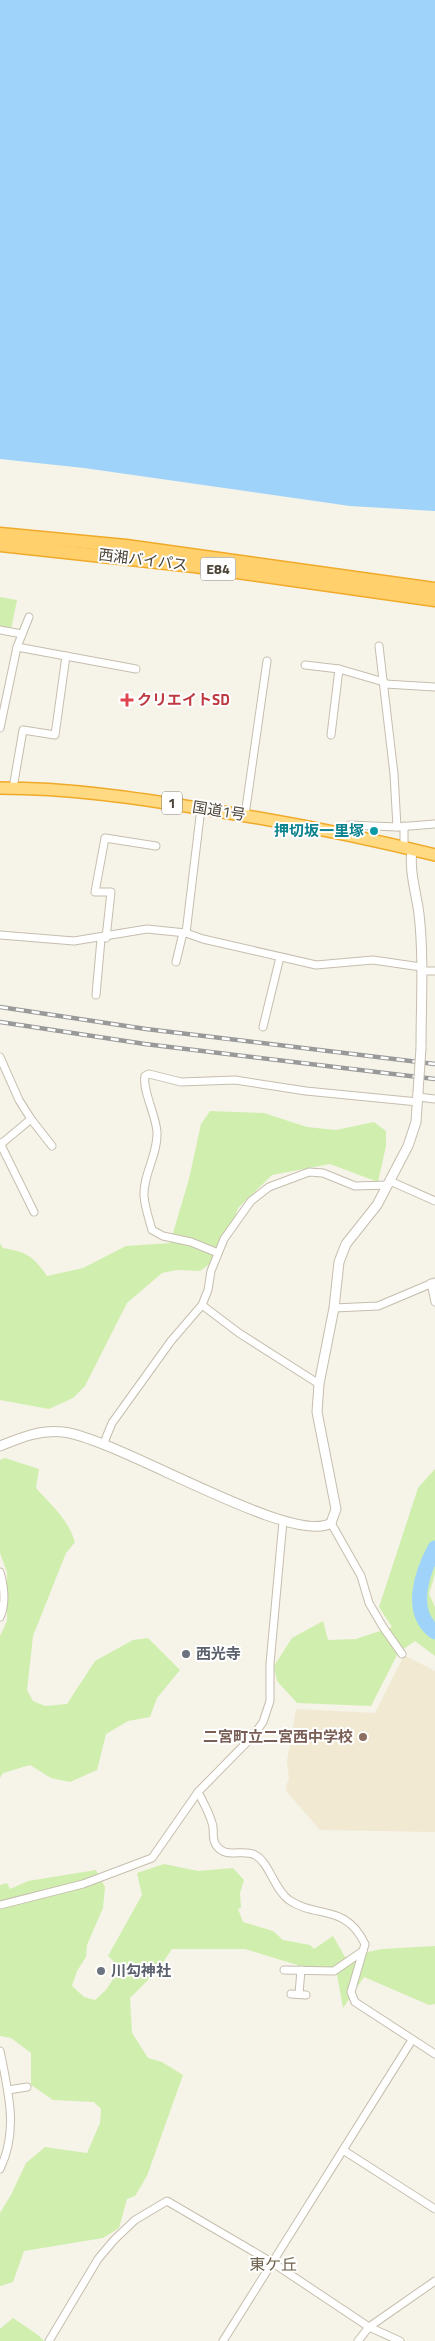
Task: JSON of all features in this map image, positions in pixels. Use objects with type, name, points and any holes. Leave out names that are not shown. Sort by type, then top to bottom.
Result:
[{"type":"highway","name":"西湘バイパス","points":[[0,534],[126,546],[435,589]]},
{"type":"highway","name":"西湘バイパス","points":[[0,545],[184,565],[435,600]]},
{"type":"highway","name":"国道1号","points":[[0,788],[102,793],[201,808],[341,834],[435,855]]},
{"type":"street","points":[[0,728],[17,647],[29,617]]},
{"type":"street","points":[[0,630],[22,634]]},
{"type":"street","points":[[0,1446],[36,1434],[62,1432],[103,1444],[283,1521],[311,1526],[328,1525],[331,1523],[336,1509],[316,1412],[319,1384],[334,1308],[339,1262],[346,1244],[377,1205],[408,1146],[416,1122],[421,1048],[419,913],[408,848],[400,827],[379,646]]},
{"type":"street","points":[[17,647],[136,669]]},
{"type":"street","points":[[13,788],[23,730],[55,734],[66,656]]},
{"type":"street","points":[[245,815],[267,661]]},
{"type":"street","points":[[305,665],[339,669],[384,683],[435,687]]},
{"type":"street","points":[[331,735],[339,669]]},
{"type":"street","points":[[176,962],[185,933],[201,808]]},
{"type":"street","points":[[341,834],[349,825],[400,827],[435,824]]},
{"type":"street","points":[[96,995],[111,892],[95,892],[105,838],[156,846]]},
{"type":"street","points":[[0,935],[74,942],[147,930],[185,933],[316,965],[373,960],[435,971]]},
{"type":"street","points":[[263,1027],[280,957]]},
{"type":"street","points":[[0,1057],[19,1100],[31,1120],[52,1146]]},
{"type":"street","points":[[218,1253],[191,1242],[163,1236],[152,1230],[144,1195],[149,1171],[157,1150],[157,1131],[154,1110],[144,1083],[145,1076],[149,1074],[182,1082],[235,1080],[306,1091],[435,1099]]},
{"type":"street","points":[[31,1120],[0,1144],[34,1212]]},
{"type":"street","points":[[103,1444],[112,1422],[171,1341],[202,1305],[208,1290],[211,1272],[224,1239],[251,1200],[269,1187],[309,1172],[323,1173],[355,1186],[389,1183],[435,1201]]},
{"type":"street","points":[[334,1308],[378,1306],[433,1282],[435,1302]]},
{"type":"street","points":[[202,1305],[239,1333],[319,1384]]},
{"type":"street","points":[[0,1905],[83,1884],[147,1860],[156,1854],[198,1792],[253,1736],[263,1722],[270,1701],[272,1647],[283,1521]]},
{"type":"street","points":[[331,1523],[362,1576],[374,1611],[402,1654]]},
{"type":"street","points":[[0,1572],[3,1583],[3,1611],[0,1618]]},
{"type":"street","points":[[198,1792],[213,1824],[214,1840],[219,1848],[227,1853],[255,1855],[284,1895],[300,1905],[341,1916],[363,1939],[366,1944],[351,1992],[352,1999],[364,2009],[435,2054]]},
{"type":"street","points":[[284,1970],[334,1971],[364,1951]]},
{"type":"street","points":[[291,1994],[302,1995],[301,1970]]},
{"type":"street","points":[[224,2341],[412,2040]]},
{"type":"street","points":[[0,2051],[12,2118],[7,2149],[0,2169]]},
{"type":"street","points":[[8,2090],[27,2087]]},
{"type":"street","points":[[342,2150],[435,2210]]},
{"type":"street","points":[[49,2341],[98,2259],[114,2240],[134,2220],[167,2201],[273,2263],[369,2327],[400,2341]]},
{"type":"street","points":[[358,2341],[369,2327],[435,2281]]},
{"type":"shaded area","name":"二宮町立二宮西中学校","points":[[404,1655],[435,1671],[435,1832],[320,1830],[287,1792],[286,1785],[289,1780],[287,1761],[296,1709],[375,1713]]},
{"type":"green space","points":[[0,597],[17,600],[11,629],[0,627]]},
{"type":"green space","points":[[210,1111],[264,1113],[307,1127],[336,1130],[374,1122],[386,1131],[386,1146],[378,1182],[330,1164],[272,1175],[238,1208],[222,1255],[200,1271],[177,1270],[162,1273],[127,1303],[85,1386],[73,1398],[49,1409],[0,1400],[0,1243],[3,1248],[18,1251],[29,1256],[47,1276],[83,1268],[126,1246],[170,1243],[189,1179],[201,1124]]},
{"type":"green space","points":[[5,1458],[39,1469],[36,1488],[64,1519],[75,1542],[66,1553],[33,1636],[27,1690],[33,1701],[45,1706],[67,1704],[95,1661],[133,1640],[148,1638],[180,1670],[157,1698],[150,1717],[128,1721],[106,1734],[97,1770],[70,1782],[51,1778],[30,1765],[3,1773],[0,1778],[0,1636],[7,1621],[7,1572],[0,1553],[0,1460]]},
{"type":"green space","points":[[435,1469],[435,1574],[429,1594],[435,1607],[435,1656],[415,1641],[398,1653],[371,1706],[297,1703],[277,1681],[274,1666],[292,1638],[323,1621],[328,1640],[356,1639],[392,1627],[379,1607],[418,1488]]},
{"type":"green space","points":[[164,1864],[198,1871],[233,1868],[244,1880],[240,1893],[241,1908],[238,1909],[243,1922],[273,1931],[283,1940],[310,1945],[314,1949],[333,1936],[345,1957],[382,1949],[435,1946],[435,2004],[429,2005],[364,1977],[343,2008],[337,1975],[245,1949],[172,1949],[157,1971],[130,1998],[132,2033],[148,2058],[162,2062],[183,2075],[147,2176],[135,2196],[127,2199],[119,2228],[103,2238],[24,2251],[13,2282],[0,2286],[0,2213],[26,2163],[45,2147],[87,2153],[100,2123],[101,2109],[94,2102],[53,2100],[31,2085],[31,2053],[11,2038],[0,2036],[0,1885],[7,1883],[10,1889],[28,1881],[96,1870],[105,1887],[103,1908],[87,1945],[86,1957],[77,1971],[72,1986],[84,1997],[95,2000],[106,1990],[120,1968],[108,1956],[142,1895],[137,1873]]},
{"type":"green space","points":[[13,2318],[44,2341],[0,2341],[0,2329]]},
{"type":"water","points":[[0,0],[435,0],[435,511],[350,506],[84,468],[0,459]]},
{"type":"waterway","points":[[435,1548],[426,1568],[420,1592],[422,1614],[427,1624],[435,1632]]},
{"type":"railway","points":[[0,1007],[146,1029],[435,1064]]},
{"type":"railway","points":[[0,1022],[145,1044],[435,1079]]},
{"type":"place","name":"クリエイトSD","points":[[127,700]]},
{"type":"place","name":"押切坂一里塚","points":[[374,831]]},
{"type":"place","name":"西光寺","points":[[186,1654]]},
{"type":"place","name":"二宮町立二宮西中学校","points":[[363,1737]]},
{"type":"place","name":"川勾神社","points":[[101,1971]]},
{"type":"district","name":"東ケ丘","points":[[273,2264]]}]
